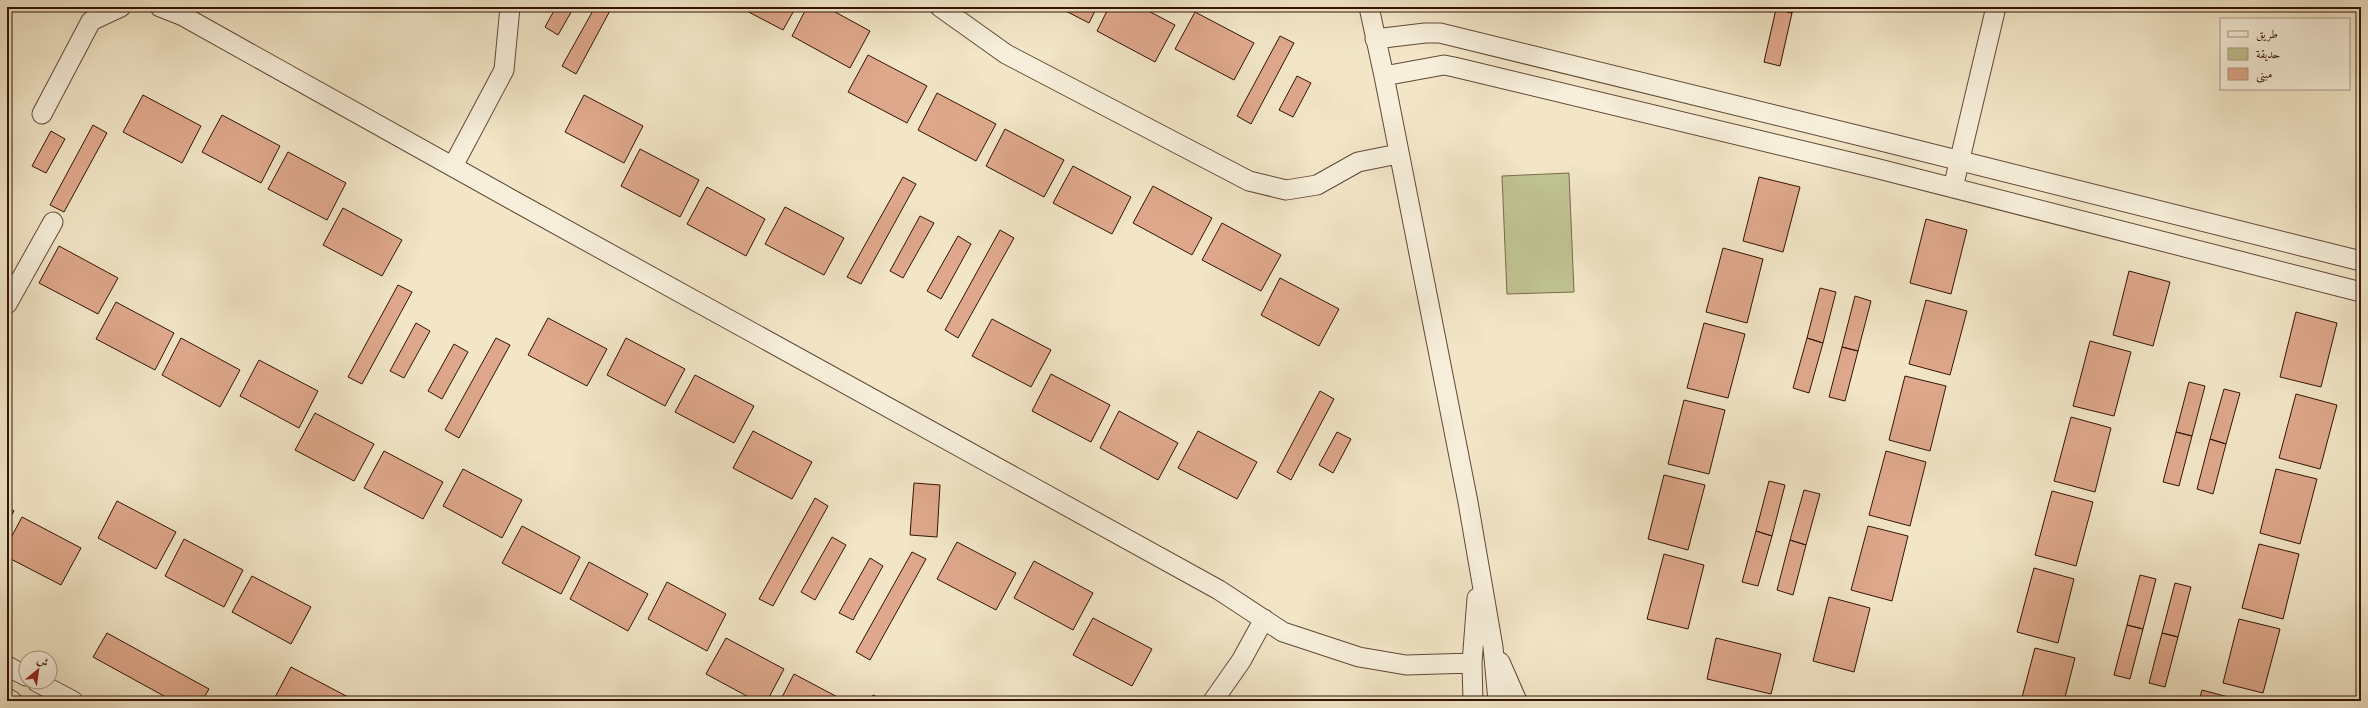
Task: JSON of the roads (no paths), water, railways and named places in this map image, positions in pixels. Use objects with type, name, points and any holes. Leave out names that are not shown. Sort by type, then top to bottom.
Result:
[{"type":"street","points":[[42,114],[91,21],[121,7]]},
{"type":"street","points":[[160,7],[183,16],[1219,590],[1284,632],[1359,657],[1406,665],[1472,663]]},
{"type":"street","points":[[453,166],[504,70],[510,7]]},
{"type":"street","points":[[940,7],[1006,54],[1249,181],[1286,190],[1317,185],[1358,162],[1398,154]]},
{"type":"street","points":[[1369,7],[1468,502],[1478,570],[1493,647],[1498,701]]},
{"type":"street","points":[[1953,188],[1996,7]]},
{"type":"street","points":[[1375,39],[1425,33],[1440,33],[2361,261]]},
{"type":"street","points":[[1384,76],[1444,65],[1454,67],[1953,188],[2361,292]]},
{"type":"street","points":[[7,304],[53,222]]},
{"type":"street","points":[[1473,701],[1472,663],[1478,570]]},
{"type":"street","points":[[1213,701],[1241,661],[1264,619]]},
{"type":"street","points":[[1493,647],[1517,701]]},
{"type":"street","points":[[7,666],[18,672]]},
{"type":"street","points":[[52,690],[73,701]]},
{"type":"street","points":[[7,698],[12,701]]}]
